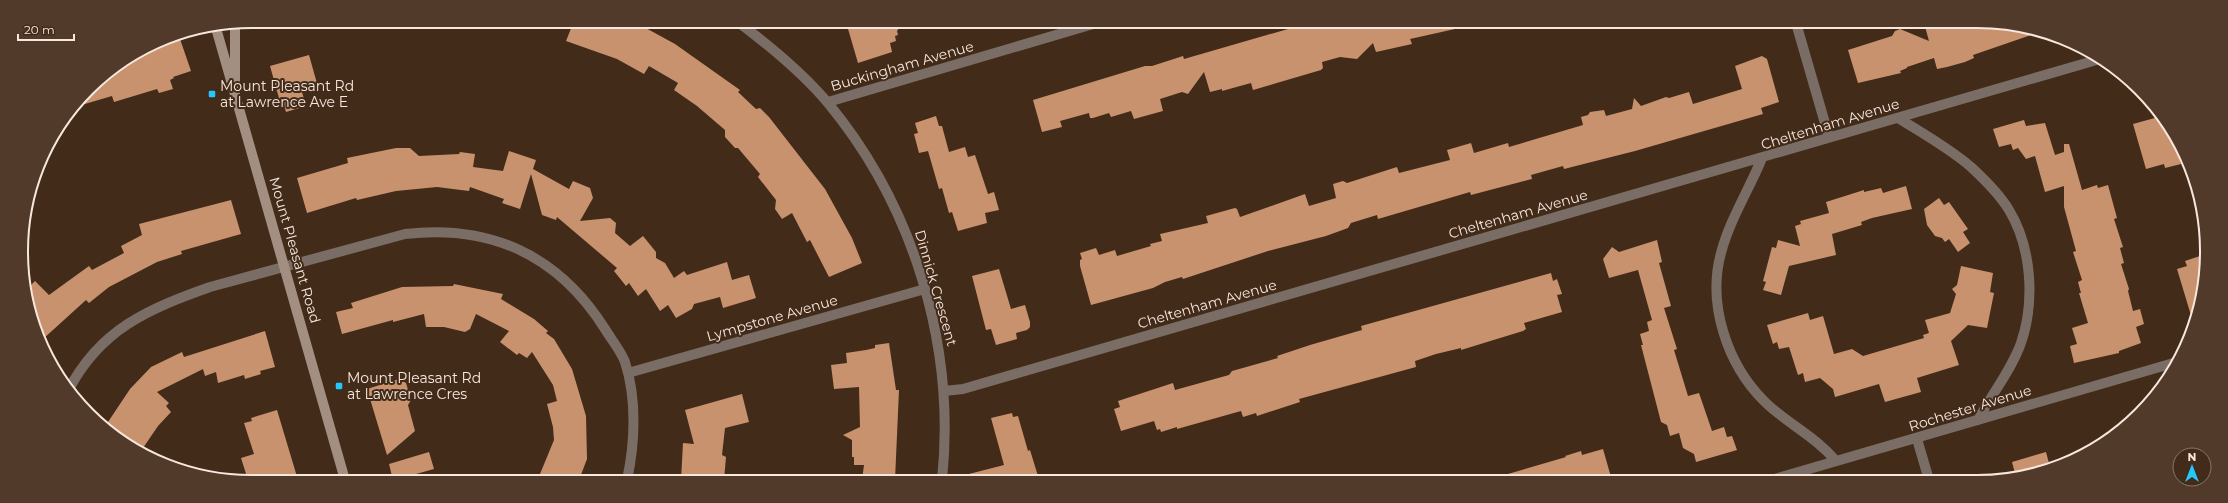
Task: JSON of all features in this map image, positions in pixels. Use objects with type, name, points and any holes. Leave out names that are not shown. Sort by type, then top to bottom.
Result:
[{"type":"main road","points":[[235,28],[235,92]]},
{"type":"main road","name":"Mount Pleasant Road","points":[[217,31],[344,475]]},
{"type":"street","name":"Dinnick Crescent","points":[[745,28],[792,66],[828,102],[866,157],[901,220],[914,251],[925,289],[942,365],[944,391],[942,475]]},
{"type":"street","name":"Buckingham Avenue","points":[[828,102],[1080,28]]},
{"type":"street","points":[[1797,28],[1829,137]]},
{"type":"street","name":"Cheltenham Avenue","points":[[944,391],[963,389],[2093,61]]},
{"type":"street","points":[[1898,118],[1956,156],[1985,181],[2010,210],[2023,245],[2030,282],[2027,323],[2021,343],[2008,372],[1989,398],[1978,420]]},
{"type":"street","points":[[1762,158],[1730,226],[1720,254],[1717,292],[1722,327],[1734,360],[1754,391],[1773,410],[1821,445],[1836,461]]},
{"type":"street","points":[[72,385],[97,350],[122,327],[136,317],[210,287],[405,234],[442,232],[484,238],[511,247],[542,261],[563,277],[596,314],[624,361],[628,373],[632,397],[633,433],[628,475]]},
{"type":"street","name":"Lympstone Avenue","points":[[628,373],[925,289]]},
{"type":"street","name":"Rochester Avenue","points":[[1788,475],[1917,439],[2169,364]]},
{"type":"street","points":[[1917,439],[1928,475]]},
{"type":"building","points":[[571,28],[646,28],[675,44],[740,90],[738,92],[756,109],[760,108],[769,117],[825,189],[852,238],[862,263],[829,277],[810,240],[807,242],[792,213],[782,219],[775,209],[776,200],[758,177],[760,174],[738,148],[735,148],[725,137],[725,130],[697,106],[674,90],[678,83],[649,66],[644,74],[617,59],[566,41]]},
{"type":"building","points":[[848,28],[899,28],[897,31],[898,35],[895,36],[896,41],[890,43],[892,52],[858,63]]},
{"type":"building","points":[[1455,28],[1410,39],[1412,44],[1376,52],[1373,43],[1357,59],[1340,57],[1322,62],[1323,68],[1321,70],[1253,90],[1251,83],[1222,91],[1222,89],[1210,92],[1204,72],[1188,94],[1182,92],[1160,99],[1163,111],[1134,119],[1131,111],[1111,117],[1109,113],[1093,118],[1090,118],[1089,113],[1060,121],[1062,127],[1042,132],[1033,100],[1145,66],[1152,66],[1183,56],[1184,59],[1288,29]]},
{"type":"building","points":[[1925,28],[1991,28],[2031,35],[1973,55],[1974,58],[1947,67],[1937,69],[1934,58],[1907,67],[1900,71],[1901,73],[1858,83],[1848,50],[1892,36],[1895,31],[1900,29],[1929,41]]},
{"type":"building","points":[[180,40],[191,71],[173,77],[174,78],[170,80],[173,89],[159,93],[157,89],[114,102],[112,96],[82,105],[104,83],[127,66],[153,51]]},
{"type":"building","points":[[309,55],[318,87],[302,92],[306,106],[286,112],[282,98],[279,98],[270,66]]},
{"type":"building","points":[[1762,56],[1767,59],[1779,102],[1761,108],[1763,114],[1635,151],[1564,169],[1563,166],[1531,175],[1532,179],[1471,195],[1470,192],[1378,219],[1377,215],[1351,223],[1348,228],[1326,236],[1268,251],[1183,279],[1182,277],[1165,282],[1153,288],[1091,305],[1080,266],[1080,260],[1082,259],[1080,253],[1096,248],[1099,255],[1115,250],[1117,256],[1151,246],[1150,244],[1162,241],[1160,234],[1208,223],[1206,216],[1235,208],[1237,209],[1240,217],[1305,194],[1309,206],[1336,198],[1333,184],[1343,181],[1347,183],[1397,167],[1399,173],[1450,160],[1447,150],[1471,143],[1474,153],[1508,143],[1509,147],[1583,125],[1581,117],[1588,115],[1590,112],[1604,110],[1606,116],[1632,109],[1634,98],[1641,106],[1666,97],[1669,98],[1689,92],[1693,104],[1742,89],[1735,66]]},
{"type":"building","points":[[936,116],[939,126],[942,126],[949,152],[965,147],[968,157],[975,155],[988,194],[994,192],[999,210],[985,213],[987,223],[958,231],[952,212],[949,213],[942,188],[939,189],[928,151],[919,153],[914,134],[918,133],[915,123]]},
{"type":"building","points":[[2156,118],[2170,140],[2181,164],[2165,168],[2164,164],[2146,169],[2133,124]]},
{"type":"building","points":[[2024,120],[2026,126],[2045,123],[2055,155],[2064,152],[2064,144],[2069,144],[2082,190],[2097,185],[2098,188],[2108,185],[2117,218],[2114,219],[2123,247],[2120,248],[2124,263],[2121,264],[2129,289],[2128,291],[2133,311],[2140,309],[2144,324],[2136,327],[2141,343],[2119,351],[2119,353],[2074,363],[2070,346],[2077,344],[2072,328],[2088,323],[2079,293],[2081,293],[2078,282],[2082,280],[2073,252],[2076,251],[2064,207],[2064,186],[2045,192],[2035,156],[2026,159],[2018,148],[2013,150],[2011,144],[1999,147],[1993,129]]},
{"type":"building","points":[[396,148],[410,148],[419,156],[459,154],[460,152],[475,154],[473,167],[503,171],[509,151],[536,160],[533,169],[569,189],[573,181],[590,188],[593,198],[580,221],[610,218],[616,223],[615,233],[630,246],[643,236],[656,252],[656,258],[665,263],[674,278],[684,271],[687,275],[727,262],[732,280],[749,275],[756,298],[723,308],[720,297],[694,304],[692,309],[676,318],[668,305],[660,311],[646,289],[638,296],[629,283],[626,286],[614,271],[617,268],[557,217],[556,220],[542,215],[531,174],[520,209],[502,203],[504,199],[470,187],[469,191],[437,187],[396,191],[357,200],[356,198],[307,213],[297,178],[348,163],[347,158]]},
{"type":"building","points":[[1906,186],[1912,209],[1872,218],[1861,222],[1862,225],[1832,234],[1836,255],[1789,266],[1781,295],[1763,290],[1766,282],[1763,281],[1772,247],[1776,248],[1778,240],[1800,246],[1795,226],[1801,224],[1800,221],[1829,213],[1826,202],[1864,190],[1864,192],[1881,188],[1883,193]]},
{"type":"building","points":[[1939,198],[1944,205],[1949,202],[1968,229],[1963,232],[1970,243],[1958,252],[1949,239],[1945,242],[1942,238],[1935,236],[1927,225],[1924,209]]},
{"type":"building","points":[[231,200],[241,234],[181,251],[182,254],[157,262],[109,287],[89,303],[86,300],[45,337],[32,295],[31,285],[35,281],[49,295],[89,266],[92,270],[124,253],[121,246],[142,235],[139,224]]},
{"type":"building","points":[[1657,240],[1662,262],[1659,263],[1671,306],[1664,308],[1677,349],[1674,350],[1688,396],[1699,393],[1712,431],[1724,427],[1727,437],[1732,436],[1737,450],[1696,462],[1694,454],[1683,448],[1679,433],[1670,436],[1667,425],[1661,422],[1641,345],[1643,345],[1640,334],[1649,331],[1647,322],[1652,320],[1638,270],[1609,278],[1603,259],[1612,247],[1619,252]]},
{"type":"building","points":[[2200,256],[2196,295],[2191,314],[2177,269],[2187,266],[2185,261]]},
{"type":"building","points":[[1961,266],[1993,273],[1990,292],[1994,293],[1987,328],[1968,325],[1951,341],[1959,365],[1917,378],[1921,392],[1885,402],[1879,384],[1835,397],[1833,389],[1820,378],[1805,382],[1803,373],[1798,375],[1789,347],[1779,349],[1777,342],[1773,344],[1767,325],[1808,313],[1810,320],[1823,316],[1834,354],[1852,349],[1863,356],[1924,338],[1923,335],[1929,333],[1925,320],[1950,313],[1956,294],[1952,289],[1957,285]]},
{"type":"building","points":[[999,269],[1011,309],[1025,305],[1030,327],[1027,330],[1016,333],[1017,339],[996,345],[991,329],[986,330],[972,276]]},
{"type":"building","points":[[1551,273],[1553,281],[1557,279],[1562,294],[1557,295],[1562,312],[1524,323],[1526,329],[1523,331],[1461,350],[1461,348],[1436,354],[1415,361],[1416,367],[1299,399],[1300,402],[1257,416],[1256,413],[1243,417],[1241,411],[1161,432],[1160,429],[1157,430],[1154,421],[1121,431],[1114,409],[1120,407],[1118,401],[1173,383],[1175,390],[1229,375],[1232,371],[1278,358],[1277,356],[1362,330],[1361,326]]},
{"type":"building","points":[[454,284],[503,294],[501,299],[534,319],[548,331],[546,333],[554,339],[572,369],[586,416],[587,459],[581,475],[540,474],[554,440],[553,427],[547,404],[557,401],[553,385],[532,352],[527,358],[519,353],[517,355],[500,342],[509,331],[476,314],[470,329],[465,332],[444,327],[426,327],[424,314],[393,322],[393,320],[342,334],[336,312],[353,308],[351,303],[402,287],[453,286]]},
{"type":"building","points":[[265,331],[275,367],[260,371],[261,374],[245,379],[244,375],[218,383],[216,372],[205,376],[203,369],[157,392],[169,403],[166,406],[171,412],[158,426],[144,447],[107,423],[130,389],[151,367],[182,352],[184,357]]},
{"type":"building","points":[[889,343],[896,390],[899,390],[895,475],[863,475],[864,465],[854,465],[854,457],[852,457],[852,440],[843,435],[860,427],[859,387],[834,389],[831,365],[847,363],[846,353],[875,348],[875,345]]},
{"type":"building","points":[[399,379],[406,383],[411,400],[408,405],[415,431],[387,455],[367,389]]},
{"type":"building","points":[[742,394],[749,422],[725,428],[722,455],[726,457],[724,475],[681,475],[683,443],[694,444],[685,410]]},
{"type":"building","points":[[277,410],[296,475],[246,475],[241,458],[254,454],[244,423],[252,421],[251,418]]},
{"type":"building","points":[[1012,413],[1013,417],[1018,416],[1028,451],[1030,450],[1038,475],[965,475],[1004,465],[991,418]]},
{"type":"building","points":[[1603,449],[1610,475],[1504,475],[1566,457],[1565,456],[1581,451],[1582,455]]},
{"type":"building","points":[[429,452],[434,469],[416,474],[417,475],[392,475],[389,464]]},
{"type":"building","points":[[2046,452],[2049,463],[2015,472],[2012,462]]},
{"type":"place","name":"Mount Pleasant Rd at Lawrence Ave E","points":[[212,94]]},
{"type":"place","name":"Mount Pleasant Rd at Lawrence Cres","points":[[339,386]]}]
